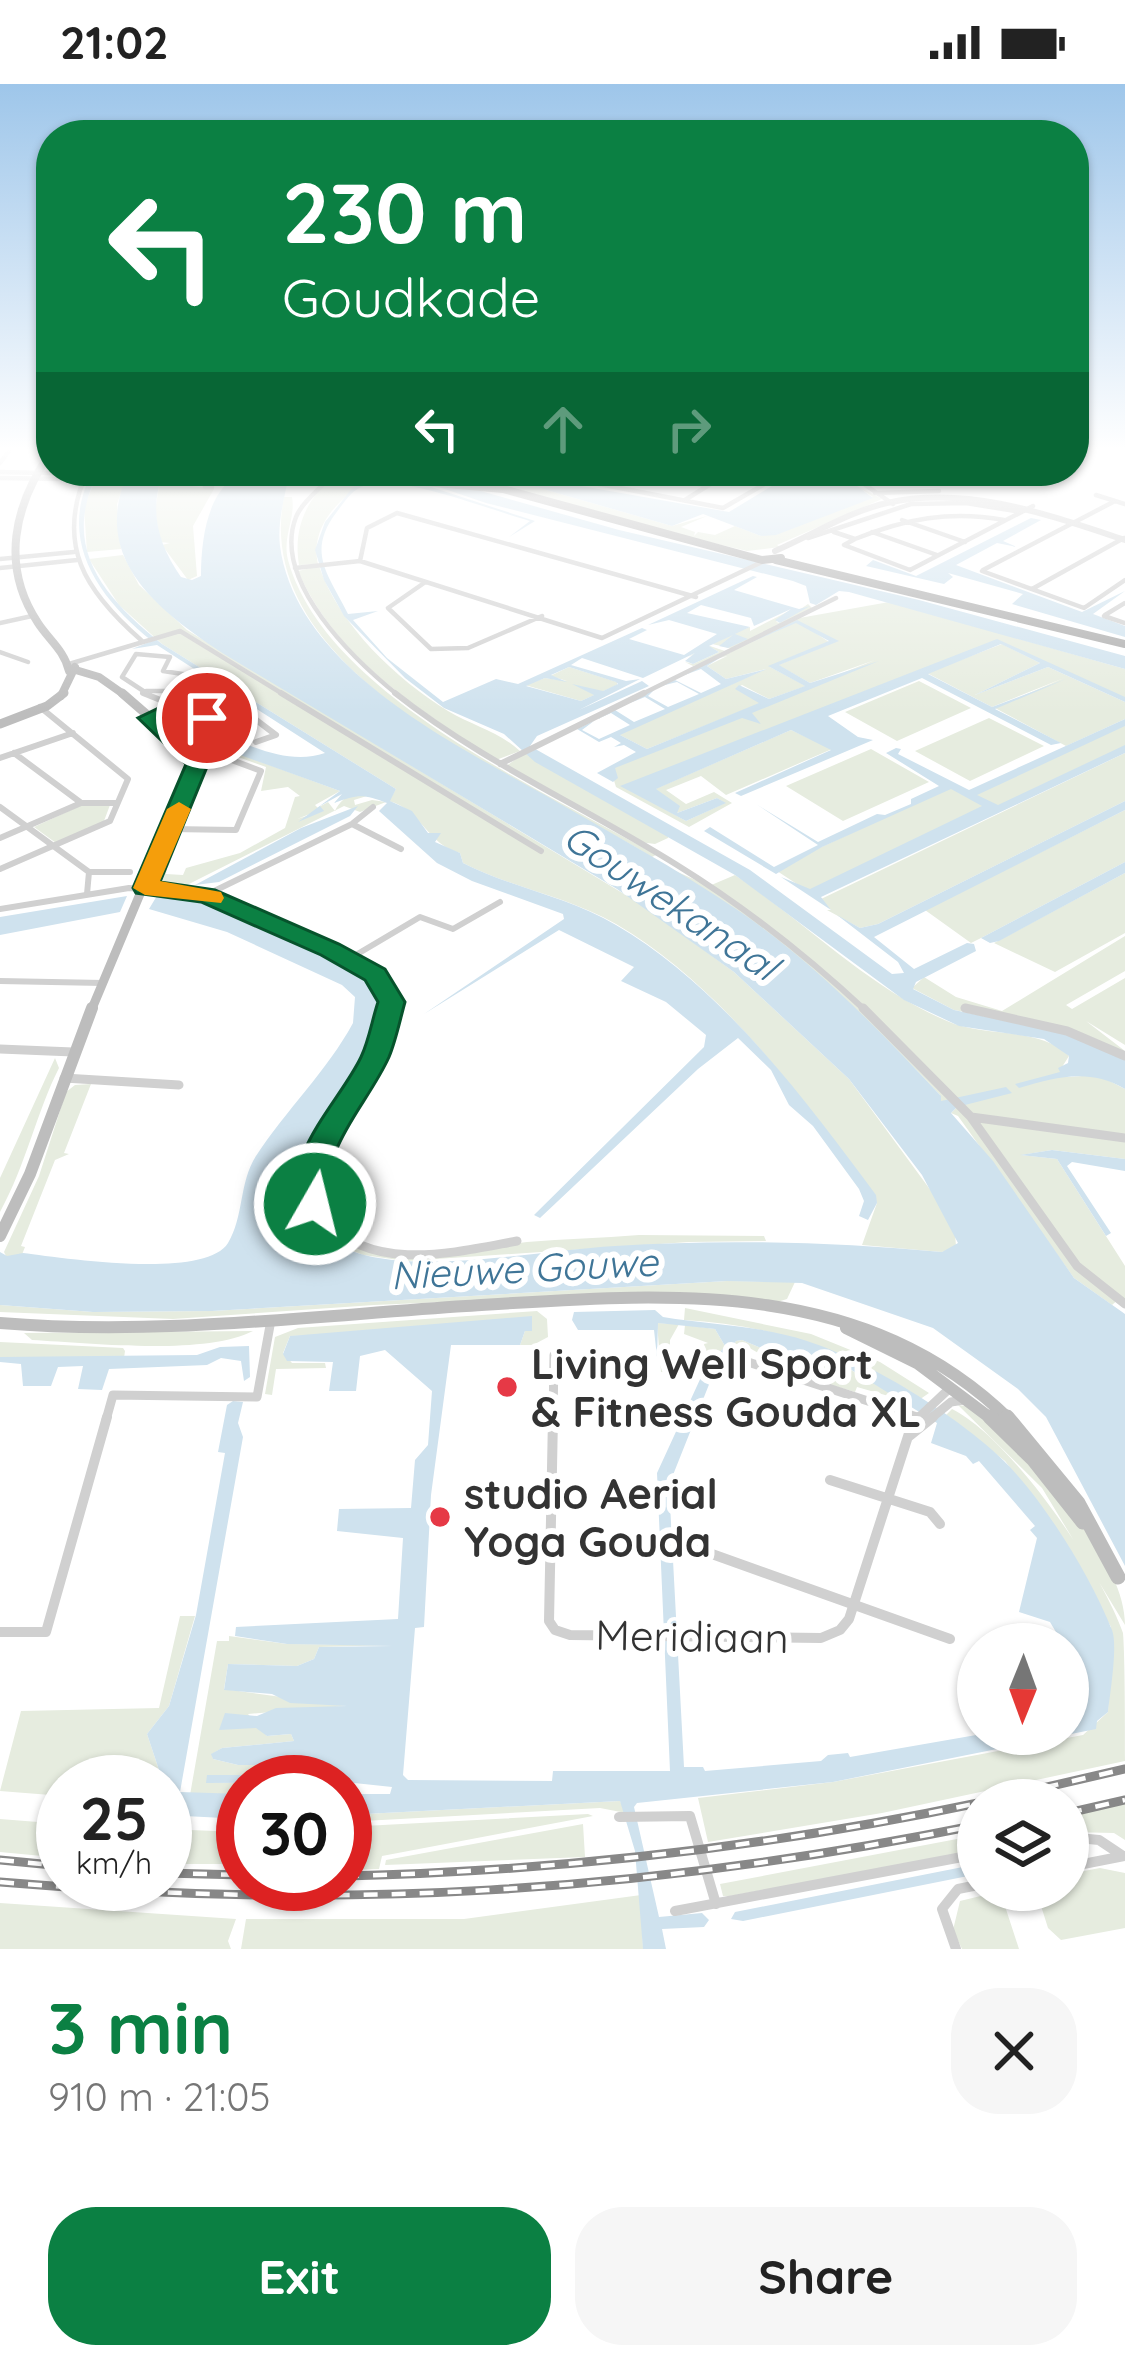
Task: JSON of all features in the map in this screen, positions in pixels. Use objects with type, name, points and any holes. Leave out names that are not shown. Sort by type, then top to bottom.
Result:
[{"type":"main road","points":[[681,538],[1125,644]]},
{"type":"main road","points":[[0,1236],[30,1174],[73,1052],[170,830],[192,758],[95,674],[72,667],[32,616],[5,563]]},
{"type":"main road","points":[[0,724],[45,710],[72,667]]},
{"type":"main road","points":[[0,1323],[112,1326],[658,1295],[701,1296],[798,1311],[886,1344],[954,1382],[1064,1481],[1121,1584]]},
{"type":"main road","points":[[954,1382],[1055,1483],[1121,1584]]},
{"type":"street","points":[[73,538],[75,556],[102,605],[145,640]]},
{"type":"street","points":[[291,538],[295,568],[310,601],[356,662],[423,718],[738,904],[872,1011],[962,1108],[1091,1281],[1125,1304]]},
{"type":"street","points":[[359,538],[360,561]]},
{"type":"street","points":[[490,538],[692,596]]},
{"type":"street","points":[[295,568],[360,561],[599,635],[692,596],[808,538]]},
{"type":"street","points":[[889,538],[938,556]]},
{"type":"street","points":[[954,538],[965,542]]},
{"type":"street","points":[[855,539],[844,545],[910,569],[973,538]]},
{"type":"street","points":[[1044,538],[982,571],[1084,608],[1125,580]]},
{"type":"street","points":[[1033,589],[1123,540]]},
{"type":"street","points":[[5,563],[75,556]]},
{"type":"street","points":[[425,583],[388,608],[431,649],[469,648],[542,616]]},
{"type":"street","points":[[502,763],[836,598]]},
{"type":"street","points":[[1125,603],[1105,615],[1125,623]]},
{"type":"street","points":[[0,623],[32,616]]},
{"type":"street","points":[[72,667],[179,631],[541,851]]},
{"type":"street","points":[[0,652],[28,662]]},
{"type":"street","points":[[139,691],[186,690],[196,676],[163,671],[170,657],[136,654],[121,675],[139,691],[207,718]]},
{"type":"street","points":[[224,699],[281,735],[256,742]]},
{"type":"street","points":[[149,718],[170,706]]},
{"type":"street","points":[[0,869],[110,820],[128,779],[45,710]]},
{"type":"street","points":[[0,758],[73,733]]},
{"type":"street","points":[[170,830],[236,830],[261,771],[205,750],[192,758]]},
{"type":"street","points":[[14,753],[81,803]]},
{"type":"street","points":[[441,804],[453,799]]},
{"type":"street","points":[[0,838],[81,803],[117,803]]},
{"type":"street","points":[[0,807],[89,872],[130,872]]},
{"type":"street","points":[[206,895],[352,824],[373,808]]},
{"type":"street","points":[[352,824],[401,848]]},
{"type":"street","points":[[87,894],[89,872]]},
{"type":"street","points":[[0,909],[145,888],[206,895],[349,959],[383,982],[392,1002],[376,1055],[312,1171],[311,1189],[322,1218],[351,1241],[385,1252],[459,1250],[517,1241]]},
{"type":"street","points":[[349,959],[420,917],[453,929],[500,902]]},
{"type":"street","points":[[0,981],[103,983]]},
{"type":"street","points":[[965,1008],[1063,1028],[1098,1040],[1125,1057]]},
{"type":"street","points":[[0,1049],[73,1052]]},
{"type":"street","points":[[63,1078],[179,1085]]},
{"type":"street","points":[[962,1108],[1125,1138]]},
{"type":"street","points":[[0,1632],[46,1632],[113,1395],[257,1397],[272,1318]]},
{"type":"street","name":"Meridiaan","points":[[554,1355],[549,1621],[555,1630],[570,1635],[820,1638],[840,1630],[854,1606]]},
{"type":"street","points":[[745,1361],[919,1416]]},
{"type":"street","points":[[906,1438],[904,1430],[954,1382]]},
{"type":"street","points":[[940,1400],[972,1399]]},
{"type":"street","points":[[854,1606],[906,1438],[919,1416]]},
{"type":"street","points":[[830,1480],[930,1512],[940,1524]]},
{"type":"street","points":[[698,1549],[950,1639]]},
{"type":"street","points":[[627,1817],[693,1819],[716,1904]]},
{"type":"street","points":[[1089,1839],[1124,1856]]},
{"type":"street","points":[[1089,1863],[1124,1856]]},
{"type":"street","points":[[675,1911],[957,1859]]},
{"type":"street","points":[[956,1949],[942,1910],[957,1890]]},
{"type":"shaded area","points":[[86,538],[120,538],[121,549],[87,552]]},
{"type":"shaded area","points":[[159,538],[194,538],[197,576],[188,580],[162,545],[170,543]]},
{"type":"shaded area","points":[[288,538],[288,560],[310,609],[345,654],[391,696],[500,769],[656,855],[652,857],[473,758],[410,717],[353,670],[309,619],[285,561]]},
{"type":"shaded area","points":[[318,538],[318,564],[299,565],[298,539]]},
{"type":"shaded area","points":[[693,538],[793,538],[777,545],[780,547],[747,551]]},
{"type":"shaded area","points":[[123,555],[139,585],[187,630],[639,903],[734,972],[849,1079],[937,1199],[955,1232],[956,1247],[942,1252],[862,1245],[877,1203],[761,1050],[692,980],[616,924],[463,863],[460,853],[440,843],[408,811],[389,801],[396,789],[162,644],[119,605],[89,559]]},
{"type":"shaded area","points":[[319,566],[340,609],[390,667],[448,711],[520,751],[496,760],[357,656],[334,631],[298,571]]},
{"type":"shaded area","points":[[889,602],[1125,669],[1125,700],[999,641],[629,789],[686,821],[725,803],[717,798],[677,813],[655,789],[791,730],[832,749],[726,795],[701,776],[666,790],[686,804],[714,792],[732,803],[689,827],[616,787],[611,771],[617,763],[875,660],[810,683],[778,665],[837,641],[805,626],[829,642],[770,667],[806,686],[769,699],[742,685],[736,689],[761,703],[647,749],[618,734],[766,669],[726,679],[707,666],[727,656],[693,666],[685,662],[693,664],[719,652],[712,648],[687,657],[710,646],[731,653],[730,648],[712,644],[736,633],[672,619],[682,614],[737,632],[750,627],[750,631],[793,609],[776,622],[780,623],[808,604],[812,608],[794,619]]},
{"type":"shaded area","points":[[1002,644],[1040,663],[975,695],[1048,667],[1125,702],[1125,719],[1066,746],[995,708],[1064,678],[992,707],[927,673]]},
{"type":"shaded area","points":[[569,667],[617,685],[581,701],[525,685],[545,678],[567,681],[550,676]]},
{"type":"shaded area","points":[[919,681],[971,708],[897,741],[845,712]]},
{"type":"shaded area","points":[[989,718],[1044,746],[970,781],[915,751]]},
{"type":"shaded area","points":[[1125,721],[1125,746],[812,894],[774,869],[953,786],[970,793]]},
{"type":"shaded area","points":[[173,722],[188,735],[340,791],[315,805],[320,810],[297,819],[323,811],[319,807],[328,802],[335,811],[185,886],[159,882],[161,868],[167,868],[166,874],[183,875],[186,868],[240,853],[285,828],[295,797],[300,796],[288,787],[261,791],[266,767],[208,746],[196,749],[167,726]]},
{"type":"shaded area","points":[[871,749],[929,782],[843,821],[786,786]]},
{"type":"shaded area","points":[[525,753],[668,838],[655,844],[639,842],[506,766]]},
{"type":"shaded area","points":[[1125,753],[1125,801],[878,924],[860,928],[827,910],[831,910],[821,899]]},
{"type":"shaded area","points":[[357,794],[370,795],[354,800],[355,805],[386,802],[360,812],[344,806],[335,810]]},
{"type":"shaded area","points":[[82,805],[110,805],[104,821],[56,843],[34,827]]},
{"type":"shaded area","points":[[1125,810],[1125,862],[971,943],[925,910]]},
{"type":"shaded area","points":[[671,869],[709,886],[735,875],[864,973],[918,1007],[962,1026],[1043,1040],[1069,1056],[1062,1067],[1067,1077],[1098,1075],[1125,1089],[1125,1159],[1052,1150],[1021,1155],[1057,1159],[1125,1266],[1125,1301],[1120,1298],[1112,1305],[1074,1278],[958,1116],[951,1113],[957,1107],[953,1101],[941,1101],[908,1061],[814,972]]},
{"type":"shaded area","points":[[1125,873],[1125,933],[1055,972],[994,943]]},
{"type":"shaded area","points":[[1125,936],[1125,971],[1066,1005],[1072,1009],[1125,978],[1125,1045],[1086,1021],[1125,1051],[1125,1060],[1041,1026],[954,1010],[912,988],[924,977],[956,997],[1002,1011]]},
{"type":"shaded area","points":[[55,1058],[59,1068],[0,1212],[0,1178]]},
{"type":"shaded area","points":[[91,1084],[64,1153],[69,1154],[55,1160],[21,1246],[25,1247],[21,1257],[6,1256],[66,1092],[75,1085]]},
{"type":"shaded area","points":[[639,1235],[764,1236],[766,1241],[406,1261],[363,1255],[339,1245],[411,1254]]},
{"type":"shaded area","points":[[727,1281],[795,1282],[787,1299],[774,1303],[677,1292],[173,1319],[0,1312],[0,1305],[93,1312],[212,1311]]},
{"type":"shaded area","points":[[685,1308],[811,1334],[880,1362],[929,1393],[919,1400],[865,1367],[777,1334],[684,1320]]},
{"type":"shaded area","points":[[537,1311],[547,1319],[548,1337],[533,1345],[520,1345],[525,1331],[290,1336],[283,1353],[292,1363],[325,1363],[326,1368],[276,1369],[272,1395],[265,1394],[275,1337],[298,1328]]},
{"type":"shaded area","points":[[657,1323],[679,1324],[670,1340],[670,1355],[707,1356],[704,1344],[708,1343],[684,1334],[685,1325],[715,1329],[725,1346],[702,1375],[661,1372]]},
{"type":"shaded area","points":[[253,1331],[232,1339],[177,1346],[32,1340],[24,1333]]},
{"type":"shaded area","points":[[736,1341],[801,1365],[844,1366],[914,1406],[757,1363],[760,1354],[746,1346],[737,1348],[729,1367],[735,1371],[719,1366]]},
{"type":"shaded area","points":[[0,1342],[125,1351],[124,1358],[0,1357]]},
{"type":"shaded area","points":[[958,1405],[973,1407],[1090,1537],[1120,1597],[1125,1625],[1042,1488]]},
{"type":"shaded area","points":[[952,1409],[976,1425],[1027,1476],[1075,1542],[1112,1607],[1123,1633],[1125,1761],[1041,1779],[957,1779],[957,1797],[708,1842],[698,1798],[833,1782],[977,1755],[1089,1755],[1089,1729],[1108,1712],[1111,1627],[1057,1530],[1005,1461],[946,1415]]},
{"type":"shaded area","points":[[180,1616],[195,1616],[169,1706],[147,1734],[154,1755],[36,1755],[36,1794],[0,1791],[21,1711],[159,1708]]},
{"type":"shaded area","points":[[229,1636],[287,1644],[393,1645],[319,1647],[314,1659],[297,1666],[228,1664],[224,1689],[347,1706],[248,1714],[267,1736],[291,1734],[294,1741],[222,1748],[212,1754],[216,1775],[208,1775],[207,1783],[216,1783],[216,1795],[192,1795],[217,1641],[229,1641]]},
{"type":"shaded area","points":[[620,1801],[626,1813],[600,1808],[372,1821],[372,1814]]},
{"type":"shaded area","points":[[1125,1802],[1125,1840],[1114,1833],[1089,1832],[1089,1810]]},
{"type":"shaded area","points":[[593,1816],[382,1856],[379,1869],[372,1869],[372,1826]]},
{"type":"shaded area","points":[[0,1819],[36,1822],[36,1855],[0,1852]]},
{"type":"shaded area","points":[[583,1824],[585,1857],[385,1865],[386,1860]]},
{"type":"shaded area","points":[[192,1830],[216,1831],[216,1864],[192,1864]]},
{"type":"shaded area","points":[[957,1839],[957,1855],[730,1896],[723,1896],[720,1884]]},
{"type":"shaded area","points":[[1089,1870],[1125,1873],[1125,1928],[1061,1940],[1048,1928],[1043,1911],[1089,1911]]},
{"type":"shaded area","points":[[641,1895],[643,1949],[241,1949],[246,1919],[464,1919]]},
{"type":"shaded area","points":[[0,1903],[36,1905],[36,1911],[236,1919],[228,1941],[231,1949],[0,1949]]},
{"type":"shaded area","points":[[958,1911],[1007,1911],[1019,1949],[962,1949],[953,1930]]},
{"type":"water","points":[[85,538],[106,589],[162,644],[396,789],[390,801],[412,811],[428,833],[441,833],[435,842],[460,853],[463,863],[598,915],[655,950],[691,980],[790,1083],[876,1195],[868,1220],[859,1216],[864,1201],[859,1189],[813,1126],[789,1105],[771,1070],[738,1038],[698,1069],[540,1218],[534,1215],[704,1047],[706,1035],[666,1002],[621,981],[634,967],[559,930],[424,1014],[564,919],[563,914],[437,863],[379,811],[387,803],[379,800],[361,796],[334,803],[342,794],[320,806],[324,811],[298,822],[340,791],[210,744],[174,725],[177,720],[288,756],[325,753],[157,645],[132,649],[152,641],[100,586],[81,543]]},
{"type":"water","points":[[119,538],[161,538],[181,577],[192,580],[201,576],[204,538],[279,538],[292,589],[315,628],[383,696],[465,750],[691,880],[767,931],[869,1022],[941,1101],[1006,1087],[1012,1093],[957,1107],[951,1113],[993,1161],[1074,1278],[1125,1314],[1125,1566],[1046,1417],[1018,1389],[933,1328],[802,1283],[727,1281],[212,1311],[93,1312],[0,1305],[0,1252],[164,1264],[214,1254],[228,1243],[256,1156],[353,1023],[355,997],[342,985],[227,932],[149,909],[158,894],[212,902],[341,960],[377,983],[383,1006],[371,1057],[309,1149],[300,1173],[299,1196],[309,1221],[353,1252],[434,1262],[656,1244],[779,1243],[942,1252],[958,1243],[922,1175],[849,1079],[734,972],[617,889],[224,654],[155,600],[124,556]]},
{"type":"water","points":[[324,538],[324,564],[348,614],[378,611],[353,620],[387,658],[443,702],[496,679],[518,684],[642,628],[647,630],[629,639],[684,655],[717,634],[669,620],[648,625],[753,576],[757,577],[734,590],[799,609],[810,606],[780,623],[775,620],[791,609],[754,626],[751,618],[701,605],[687,613],[750,627],[735,634],[748,639],[728,648],[719,646],[733,635],[709,646],[719,652],[693,664],[685,661],[695,653],[643,678],[582,658],[571,665],[626,681],[640,679],[579,710],[642,681],[649,686],[537,736],[530,746],[750,870],[892,974],[904,973],[898,962],[837,915],[860,928],[878,924],[1125,801],[1125,810],[874,937],[914,969],[967,943],[974,944],[976,951],[916,982],[913,989],[954,1010],[1073,1035],[1125,1060],[1125,1089],[1086,1077],[1019,1088],[1015,1084],[1060,1072],[1058,1068],[1068,1063],[1069,1056],[1044,1039],[959,1026],[904,1000],[735,875],[535,762],[504,734],[444,708],[405,678],[344,616],[324,580],[315,550]],"holes":[[[569,667],[618,684],[603,691],[572,684],[594,695],[581,701],[526,686],[545,678],[567,682],[551,675]]]},
{"type":"water","points":[[624,538],[653,538],[919,600],[1125,656],[1125,669],[849,592],[839,591],[816,605],[810,603],[806,586]]},
{"type":"water","points":[[991,538],[1008,538],[1003,541],[1017,547],[997,543],[956,565],[1082,612],[1125,591],[1093,614],[1125,626],[1125,637],[1012,604],[1023,594],[948,573],[953,577],[944,584],[866,566],[873,560],[916,576]]},
{"type":"water","points":[[797,620],[839,641],[779,665],[810,683],[879,661],[752,713],[761,724],[742,718],[615,768],[618,778],[613,782],[597,773],[636,752],[624,745],[614,747],[621,743],[611,737],[599,742],[577,729],[594,721],[582,730],[599,739],[630,725],[611,713],[598,719],[615,710],[634,722],[665,709],[645,697],[630,703],[657,687],[648,696],[668,707],[699,694],[677,682],[661,686],[675,680],[701,693],[721,684],[701,669],[682,676],[726,654],[707,666],[726,679],[767,669],[620,735],[647,749],[759,703],[735,689],[739,685],[769,699],[805,686],[768,666],[829,641],[796,623],[733,650]]},
{"type":"water","points":[[997,639],[1125,697],[1125,702],[1048,667],[975,695],[1040,663],[1001,644],[928,674],[992,707],[1066,679],[995,709],[1061,743],[1051,745],[922,678],[828,716],[858,737],[873,740],[741,796],[735,793],[831,750],[791,730],[656,789],[680,806],[677,813],[717,798],[726,803],[686,821],[620,786]]},
{"type":"water","points":[[1125,719],[1125,726],[977,795],[998,805],[1125,745],[1125,753],[821,897],[831,910],[781,877],[810,889],[982,806],[951,789],[822,847],[776,874],[704,831],[710,827],[774,867],[818,845],[756,804],[818,842],[877,814],[911,804],[911,799],[939,786],[886,753],[896,748],[901,749],[898,754],[969,790]]},
{"type":"water","points":[[358,806],[350,816],[219,882],[195,885],[301,828]]},
{"type":"water","points":[[1125,862],[1125,873],[999,941],[981,938]]},
{"type":"water","points":[[127,896],[120,912],[0,935],[0,917]]},
{"type":"water","points":[[1052,1150],[1125,1159],[1125,1171],[1072,1162],[1067,1166],[1111,1233],[1106,1236],[1057,1159],[1020,1155]]},
{"type":"water","points":[[655,1310],[663,1317],[753,1328],[807,1341],[884,1375],[984,1443],[1050,1517],[1112,1630],[1108,1712],[1097,1721],[1096,1729],[1089,1730],[1089,1623],[1051,1623],[1019,1612],[1037,1538],[1030,1530],[1035,1526],[979,1461],[973,1464],[966,1456],[931,1443],[937,1423],[845,1366],[801,1365],[742,1340],[736,1341],[710,1382],[669,1485],[684,1767],[705,1771],[821,1761],[828,1755],[848,1753],[850,1757],[957,1738],[957,1755],[967,1755],[833,1782],[637,1803],[634,1807],[659,1917],[702,1913],[709,1920],[704,1927],[662,1929],[666,1949],[643,1949],[635,1851],[620,1801],[372,1814],[372,1794],[390,1794],[392,1787],[372,1785],[372,1755],[216,1755],[213,1759],[211,1754],[222,1748],[294,1741],[291,1734],[267,1736],[256,1728],[219,1730],[225,1713],[257,1716],[276,1708],[347,1706],[290,1703],[272,1694],[224,1690],[228,1664],[297,1666],[314,1659],[319,1647],[393,1646],[287,1644],[235,1636],[236,1627],[398,1619],[403,1538],[337,1531],[339,1509],[411,1508],[415,1460],[428,1445],[432,1391],[385,1350],[360,1356],[356,1391],[329,1391],[333,1362],[287,1361],[283,1354],[290,1336],[532,1316],[532,1331],[525,1331],[520,1345],[451,1345],[431,1495],[424,1627],[415,1628],[403,1775],[408,1780],[552,1781],[553,1771],[670,1771],[657,1473],[702,1375],[725,1346],[715,1329],[658,1323],[657,1357],[654,1330],[578,1330],[572,1320],[574,1312]]},
{"type":"water","points":[[249,1346],[250,1377],[244,1381],[241,1361],[221,1358],[207,1365],[109,1369],[102,1390],[78,1389],[83,1366],[58,1367],[51,1386],[23,1386],[21,1364],[0,1362],[0,1357],[197,1355],[220,1347]]},
{"type":"water","points":[[243,1402],[238,1423],[243,1437],[187,1755],[154,1755],[147,1734],[169,1706],[196,1615],[225,1453],[218,1452],[227,1405]]},
{"type":"water","points":[[192,1792],[216,1793],[216,1818],[192,1816]]},
{"type":"water","points":[[957,1868],[957,1878],[743,1921],[731,1919],[735,1912]]},
{"type":"tunnel","points":[[207,718],[235,709]]},
{"type":"railway","points":[[1081,1779],[1125,1769]]},
{"type":"railway","points":[[1089,1808],[1125,1800]]},
{"type":"railway","points":[[372,1875],[663,1854],[957,1807]]},
{"type":"railway","points":[[0,1882],[250,1895],[491,1890],[731,1867],[957,1829]]},
{"type":"railway","points":[[0,1860],[36,1863]]},
{"type":"railway","points":[[192,1874],[216,1874]]},
{"type":"slow traffic","points":[[179,809],[145,888],[180,889],[212,898]]},
{"type":"place","name":"Living Well Sport & Fitness Gouda XL","points":[[507,1387]]},
{"type":"place","name":"studio Aerial Yoga Gouda","points":[[440,1517]]},
{"type":"route","points":[[207,718],[169,710],[149,718],[197,762],[145,888],[206,895],[330,950],[375,975],[392,1002],[376,1055],[316,1159],[310,1180],[315,1204]]},
{"type":"water label","name":"Gouwekanaal","points":[[671,901]]},
{"type":"water label","name":"Nieuwe Gouwe","points":[[524,1268]]}]
